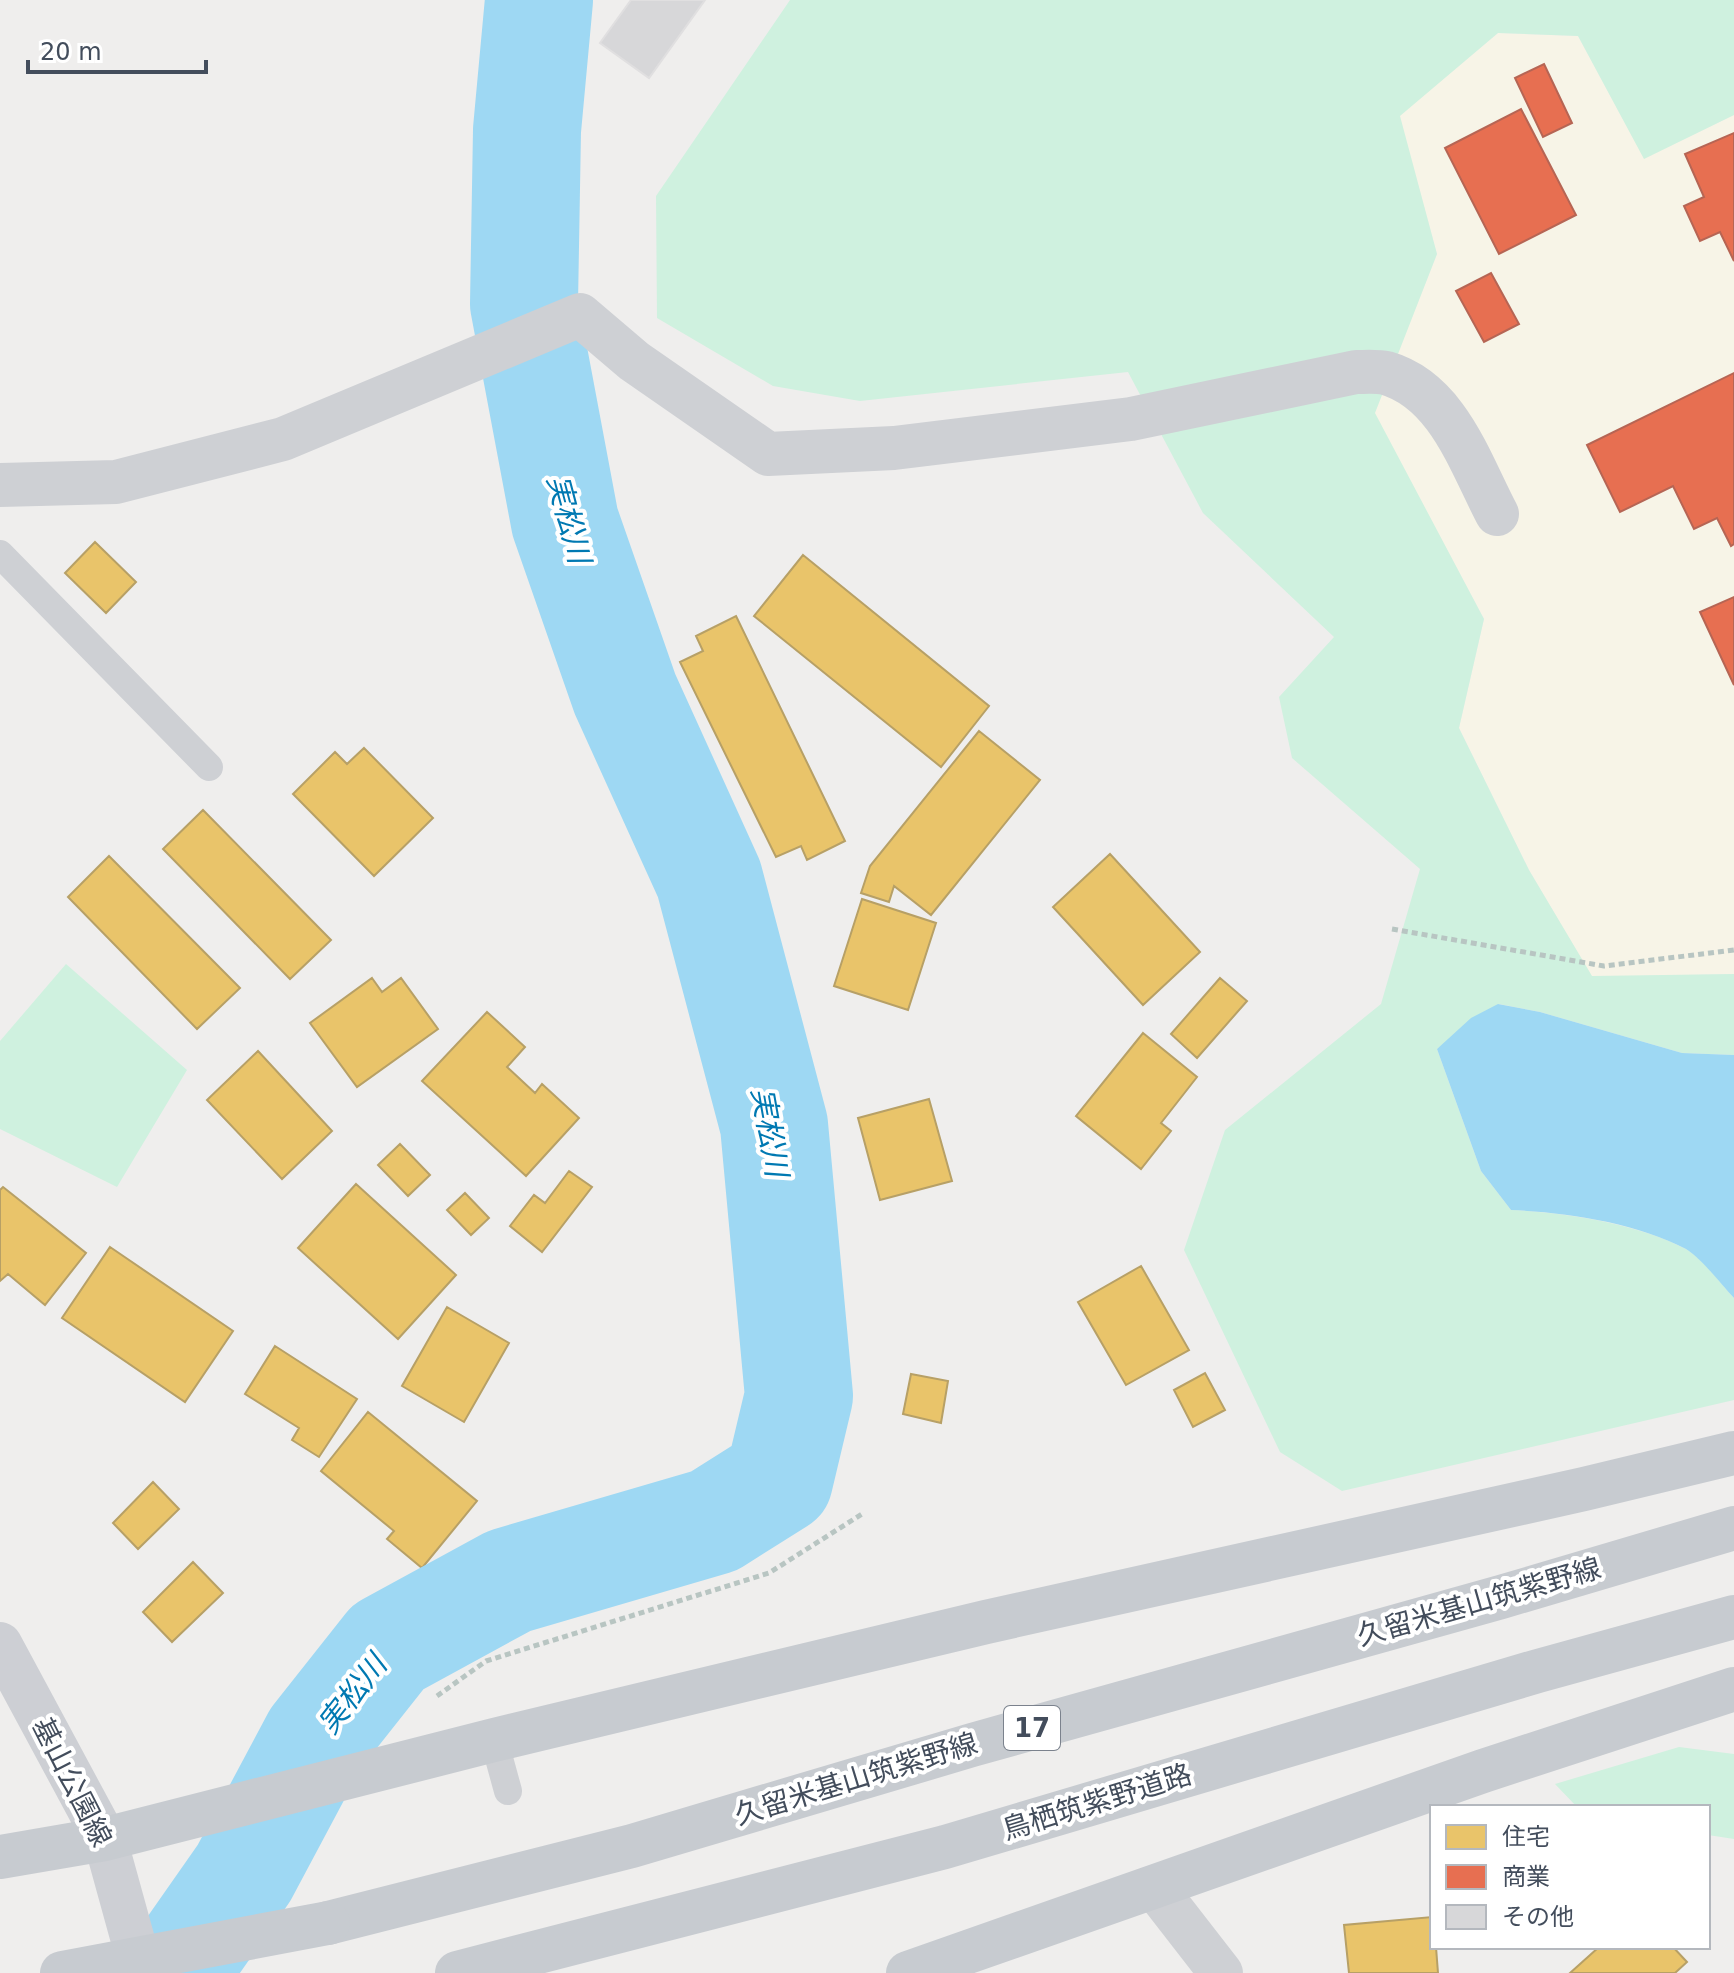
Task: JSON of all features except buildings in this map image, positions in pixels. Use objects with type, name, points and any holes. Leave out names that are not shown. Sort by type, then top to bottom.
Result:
[{"type":"main road","points":[[0,1857],[105,1839],[494,1740],[986,1622],[1734,1453]]},
{"type":"main road","name":"久留米基山筑紫野線","points":[[62,1973],[328,1923],[632,1846],[972,1745],[1501,1597],[1734,1528]]},
{"type":"main road","name":"鳥栖筑紫野道路","points":[[457,1973],[945,1847],[1538,1671],[1734,1617]]},
{"type":"main road","name":"基山公園線","points":[[0,1644],[105,1839],[142,1973]]},
{"type":"main road","points":[[908,1973],[1483,1771],[1734,1689]]},
{"type":"street","points":[[0,485],[116,482],[283,439],[580,315],[634,361],[768,454],[894,448],[1131,419],[1356,372],[1385,373],[1420,389],[1447,417],[1497,514]]},
{"type":"street","points":[[1155,1888],[1221,1973]]},
{"type":"lane","points":[[0,554],[209,767]]},
{"type":"lane","points":[[494,1740],[508,1791]]},
{"type":"path","points":[[1392,929],[1604,966],[1734,950]]},
{"type":"path","points":[[405,1763],[421,1708],[486,1661],[769,1573],[862,1514]]},
{"type":"shaded area","points":[[1498,33],[1578,36],[1644,158],[1734,115],[1734,974],[1592,977],[1529,870],[1459,728],[1484,619],[1374,413],[1437,254],[1399,116]]},
{"type":"green space","points":[[790,0],[1734,0],[1734,115],[1644,159],[1578,36],[1498,33],[1400,116],[1437,254],[1375,413],[1484,619],[1459,728],[1529,870],[1592,976],[1734,974],[1734,1055],[1682,1053],[1540,1012],[1499,1004],[1437,1049],[1481,1171],[1511,1210],[1554,1213],[1624,1226],[1667,1240],[1698,1258],[1734,1298],[1734,1400],[1342,1491],[1280,1452],[1184,1250],[1225,1130],[1381,1004],[1420,869],[1292,758],[1279,697],[1334,637],[1203,513],[1128,372],[860,401],[773,386],[657,318],[656,196]]},
{"type":"green space","points":[[66,964],[187,1070],[117,1187],[0,1129],[0,1041]]},
{"type":"green space","points":[[1679,1747],[1734,1754],[1734,1839],[1710,1835],[1710,1805],[1575,1805],[1555,1784]]},
{"type":"water","points":[[1498,1004],[1540,1012],[1682,1053],[1734,1055],[1734,1298],[1692,1253],[1667,1240],[1601,1220],[1511,1210],[1481,1171],[1437,1049],[1471,1018]]},
{"type":"waterway","name":"実松川","points":[[174,1973],[244,1873],[316,1738],[388,1647],[509,1581],[714,1521],[779,1480],[799,1396],[774,1125],[709,879],[625,694],[565,522],[524,304],[527,130],[539,0]]}]
